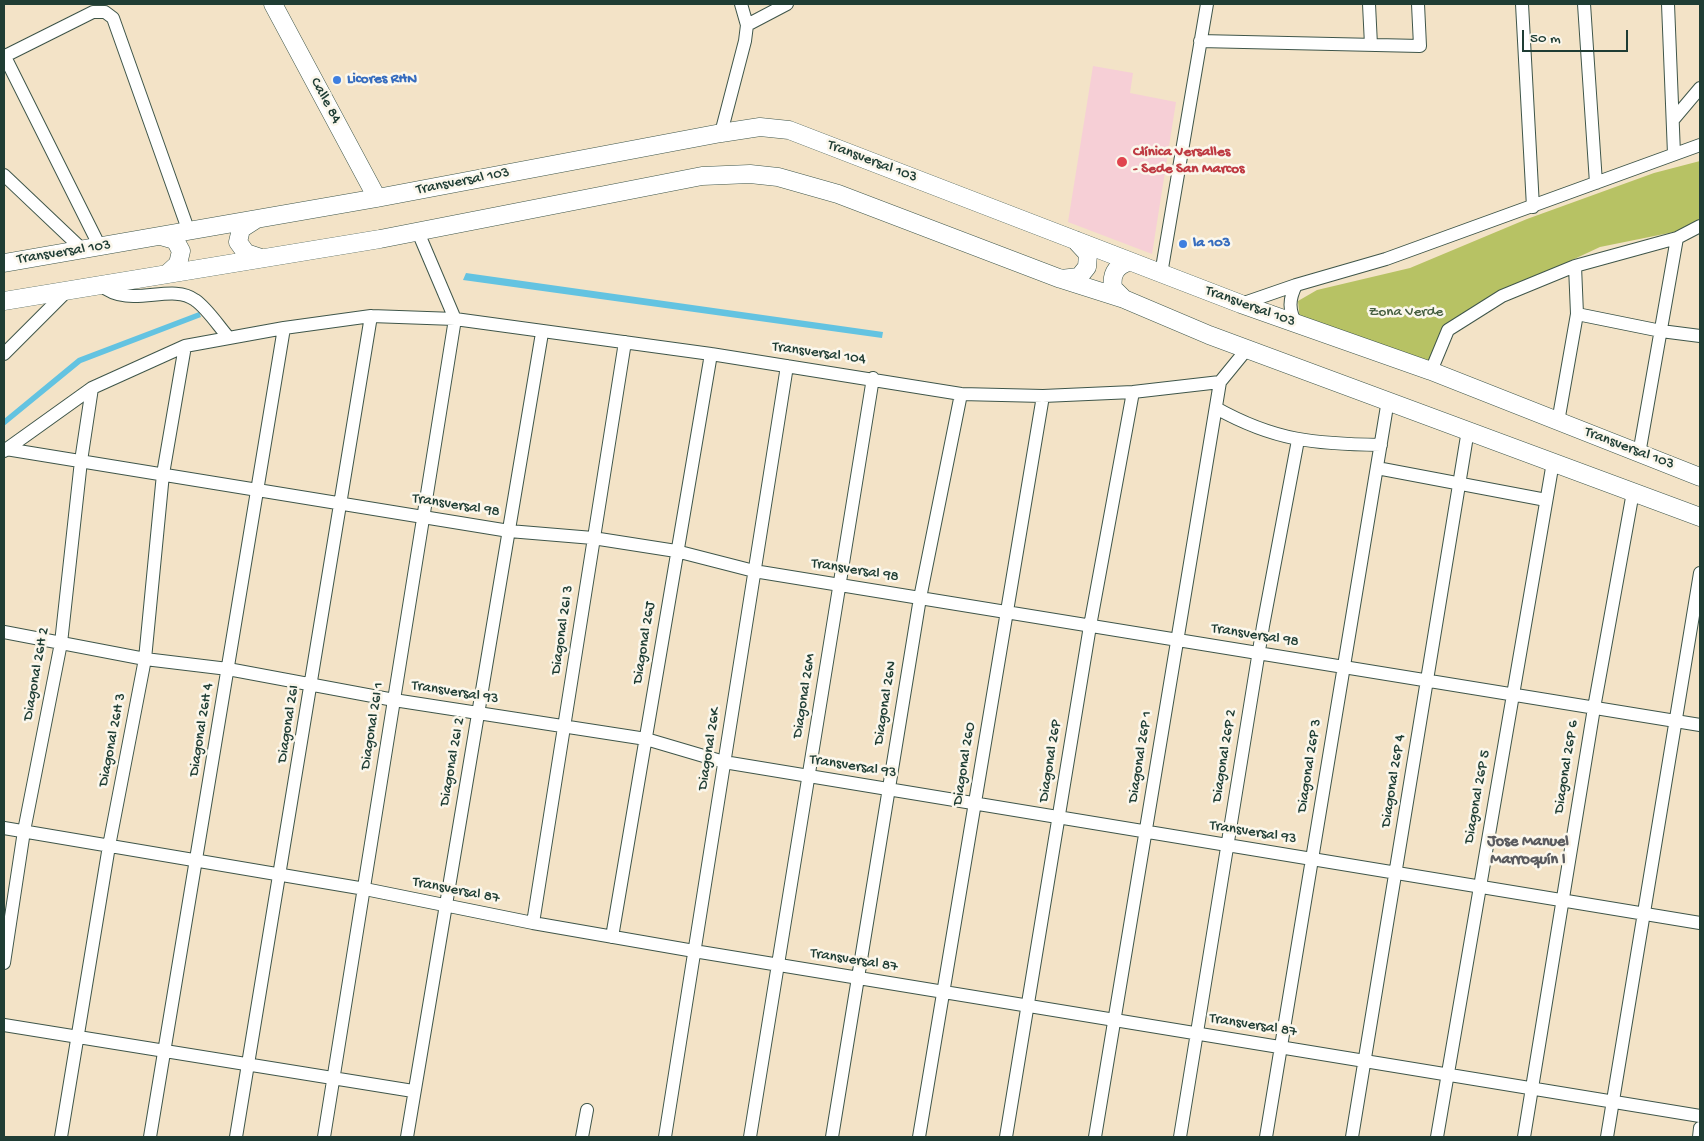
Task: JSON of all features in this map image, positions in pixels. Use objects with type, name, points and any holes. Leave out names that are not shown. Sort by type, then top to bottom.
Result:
[{"type":"street","name":"Calle 84","points":[[273,4],[377,198]]},
{"type":"street","points":[[721,133],[747,25],[741,4]]},
{"type":"street","points":[[747,25],[787,4]]},
{"type":"street","points":[[1161,274],[1207,4]]},
{"type":"street","points":[[1369,4],[1371,45]]},
{"type":"street","points":[[1200,41],[1420,46],[1418,4]]},
{"type":"street","points":[[1522,4],[1533,207]]},
{"type":"street","points":[[1584,4],[1596,183]]},
{"type":"street","points":[[1670,6],[1674,154]]},
{"type":"street","points":[[92,249],[21,88],[4,55],[93,12],[105,12],[113,18],[189,232]]},
{"type":"street","points":[[4,79],[21,88]]},
{"type":"street","points":[[1673,120],[1700,88]]},
{"type":"street","name":"Transversal 103","points":[[4,263],[377,198],[721,133],[760,127],[789,130],[1129,262],[1296,324],[1431,371],[1700,477]]},
{"type":"street","points":[[1241,304],[1296,285],[1386,259],[1700,145]]},
{"type":"street","points":[[4,301],[418,232],[702,176],[750,174],[778,177],[838,194],[1061,279],[1124,299],[1247,349],[1700,517]]},
{"type":"street","points":[[4,175],[92,249]]},
{"type":"street","points":[[255,219],[241,229],[238,242],[246,254],[261,258]]},
{"type":"street","points":[[1431,371],[1448,330],[1502,296],[1575,266],[1676,238],[1700,226]]},
{"type":"street","points":[[418,232],[455,319]]},
{"type":"street","points":[[161,236],[175,240],[181,251],[178,264],[168,274]]},
{"type":"street","points":[[1639,454],[1676,238]]},
{"type":"street","points":[[1061,279],[1078,277],[1087,267],[1088,254],[1083,246],[1074,240]]},
{"type":"street","points":[[1124,299],[1113,288],[1113,275],[1119,265],[1129,262]]},
{"type":"street","points":[[1558,422],[1577,314],[1575,266]]},
{"type":"street","points":[[101,285],[109,292],[120,296],[183,295],[195,300],[229,338]]},
{"type":"street","points":[[1296,285],[1290,301],[1290,309],[1296,324]]},
{"type":"street","points":[[4,354],[67,291]]},
{"type":"street","points":[[1577,314],[1661,332],[1700,336]]},
{"type":"street","points":[[4,462],[4,449],[92,388],[185,346],[284,328],[371,316]]},
{"type":"street","name":"Transversal 104","points":[[371,316],[455,319],[542,333],[625,342],[873,378],[961,394],[1043,396],[1133,392],[1220,382]]},
{"type":"street","name":"Diagonal 26I","points":[[236,1137],[371,316]]},
{"type":"street","name":"Diagonal 26I 1","points":[[324,1137],[455,319]]},
{"type":"street","name":"Diagonal 26H 4","points":[[150,1137],[198,862],[256,490],[284,328]]},
{"type":"street","name":"Diagonal 26I 2","points":[[407,1137],[413,1091],[542,333]]},
{"type":"street","name":"Diagonal 26I 3","points":[[533,923],[566,726],[593,538],[625,342]]},
{"type":"street","name":"Diagonal 26H 3","points":[[61,1137],[110,846],[145,659],[163,474],[185,346]]},
{"type":"street","points":[[1220,382],[1247,349]]},
{"type":"street","name":"Diagonal 26J","points":[[612,937],[710,354]]},
{"type":"street","name":"Diagonal 26K","points":[[665,1137],[787,366]]},
{"type":"street","name":"Diagonal 26M","points":[[750,1137],[873,378]]},
{"type":"street","name":"Diagonal 26P 1","points":[[1095,1137],[1220,382]]},
{"type":"street","name":"Diagonal 26H 2","points":[[4,963],[24,831],[60,644],[81,461],[92,388]]},
{"type":"street","name":"Diagonal 26P","points":[[1006,1137],[1090,626],[1133,392]]},
{"type":"street","name":"Diagonal 26N","points":[[832,1137],[920,598],[961,394]]},
{"type":"street","name":"Diagonal 26O","points":[[920,1137],[1043,396]]},
{"type":"street","name":"Diagonal 26P 3","points":[[1266,1137],[1388,400]]},
{"type":"street","points":[[1216,408],[1255,428],[1298,440],[1322,444],[1381,445]]},
{"type":"street","name":"Diagonal 26P 4","points":[[1352,1137],[1468,430]]},
{"type":"street","name":"Diagonal 26P 2","points":[[1180,1137],[1258,653],[1298,440]]},
{"type":"street","name":"Transversal 98","points":[[4,449],[509,531],[593,538],[676,551],[754,571],[1700,725]]},
{"type":"street","name":"Diagonal 26P 5","points":[[1437,1137],[1511,694],[1553,462]]},
{"type":"street","points":[[1377,468],[1546,500]]},
{"type":"street","name":"Diagonal 26P 6","points":[[1524,1137],[1594,708],[1634,492]]},
{"type":"street","points":[[1608,1137],[1700,573]]},
{"type":"street","name":"Transversal 93","points":[[4,632],[145,659],[228,669],[394,700],[646,739],[724,762],[1700,924]]},
{"type":"street","name":"Transversal 87","points":[[4,828],[365,889],[533,923],[694,951],[1700,1116]]},
{"type":"street","points":[[4,1024],[413,1091]]},
{"type":"street","points":[[582,1137],[587,1110]]},
{"type":"street","points":[[1699,1137],[1700,1128]]},
{"type":"shaded area","name":"Clínica Versalles - Sede San Marcos","points":[[1093,66],[1133,73],[1130,93],[1176,102],[1152,254],[1068,222]]},
{"type":"green space","name":"Zona Verde","points":[[1700,161],[1700,221],[1674,232],[1600,247],[1499,294],[1447,328],[1430,368],[1300,322],[1298,301],[1317,290],[1410,268],[1527,219],[1654,173]]},
{"type":"water","points":[[466,273],[883,332],[882,338],[463,280]]},
{"type":"water","points":[[199,312],[201,317],[81,363],[4,426],[4,419],[78,358]]},
{"type":"place","name":"Licores RHN","points":[[337,80]]},
{"type":"place","name":"Clínica Versalles - Sede San Marcos","points":[[1122,162]]},
{"type":"place","name":"la 103","points":[[1183,244]]},
{"type":"district","name":"Jose Manuel Marroquín I","points":[[1528,852]]}]
